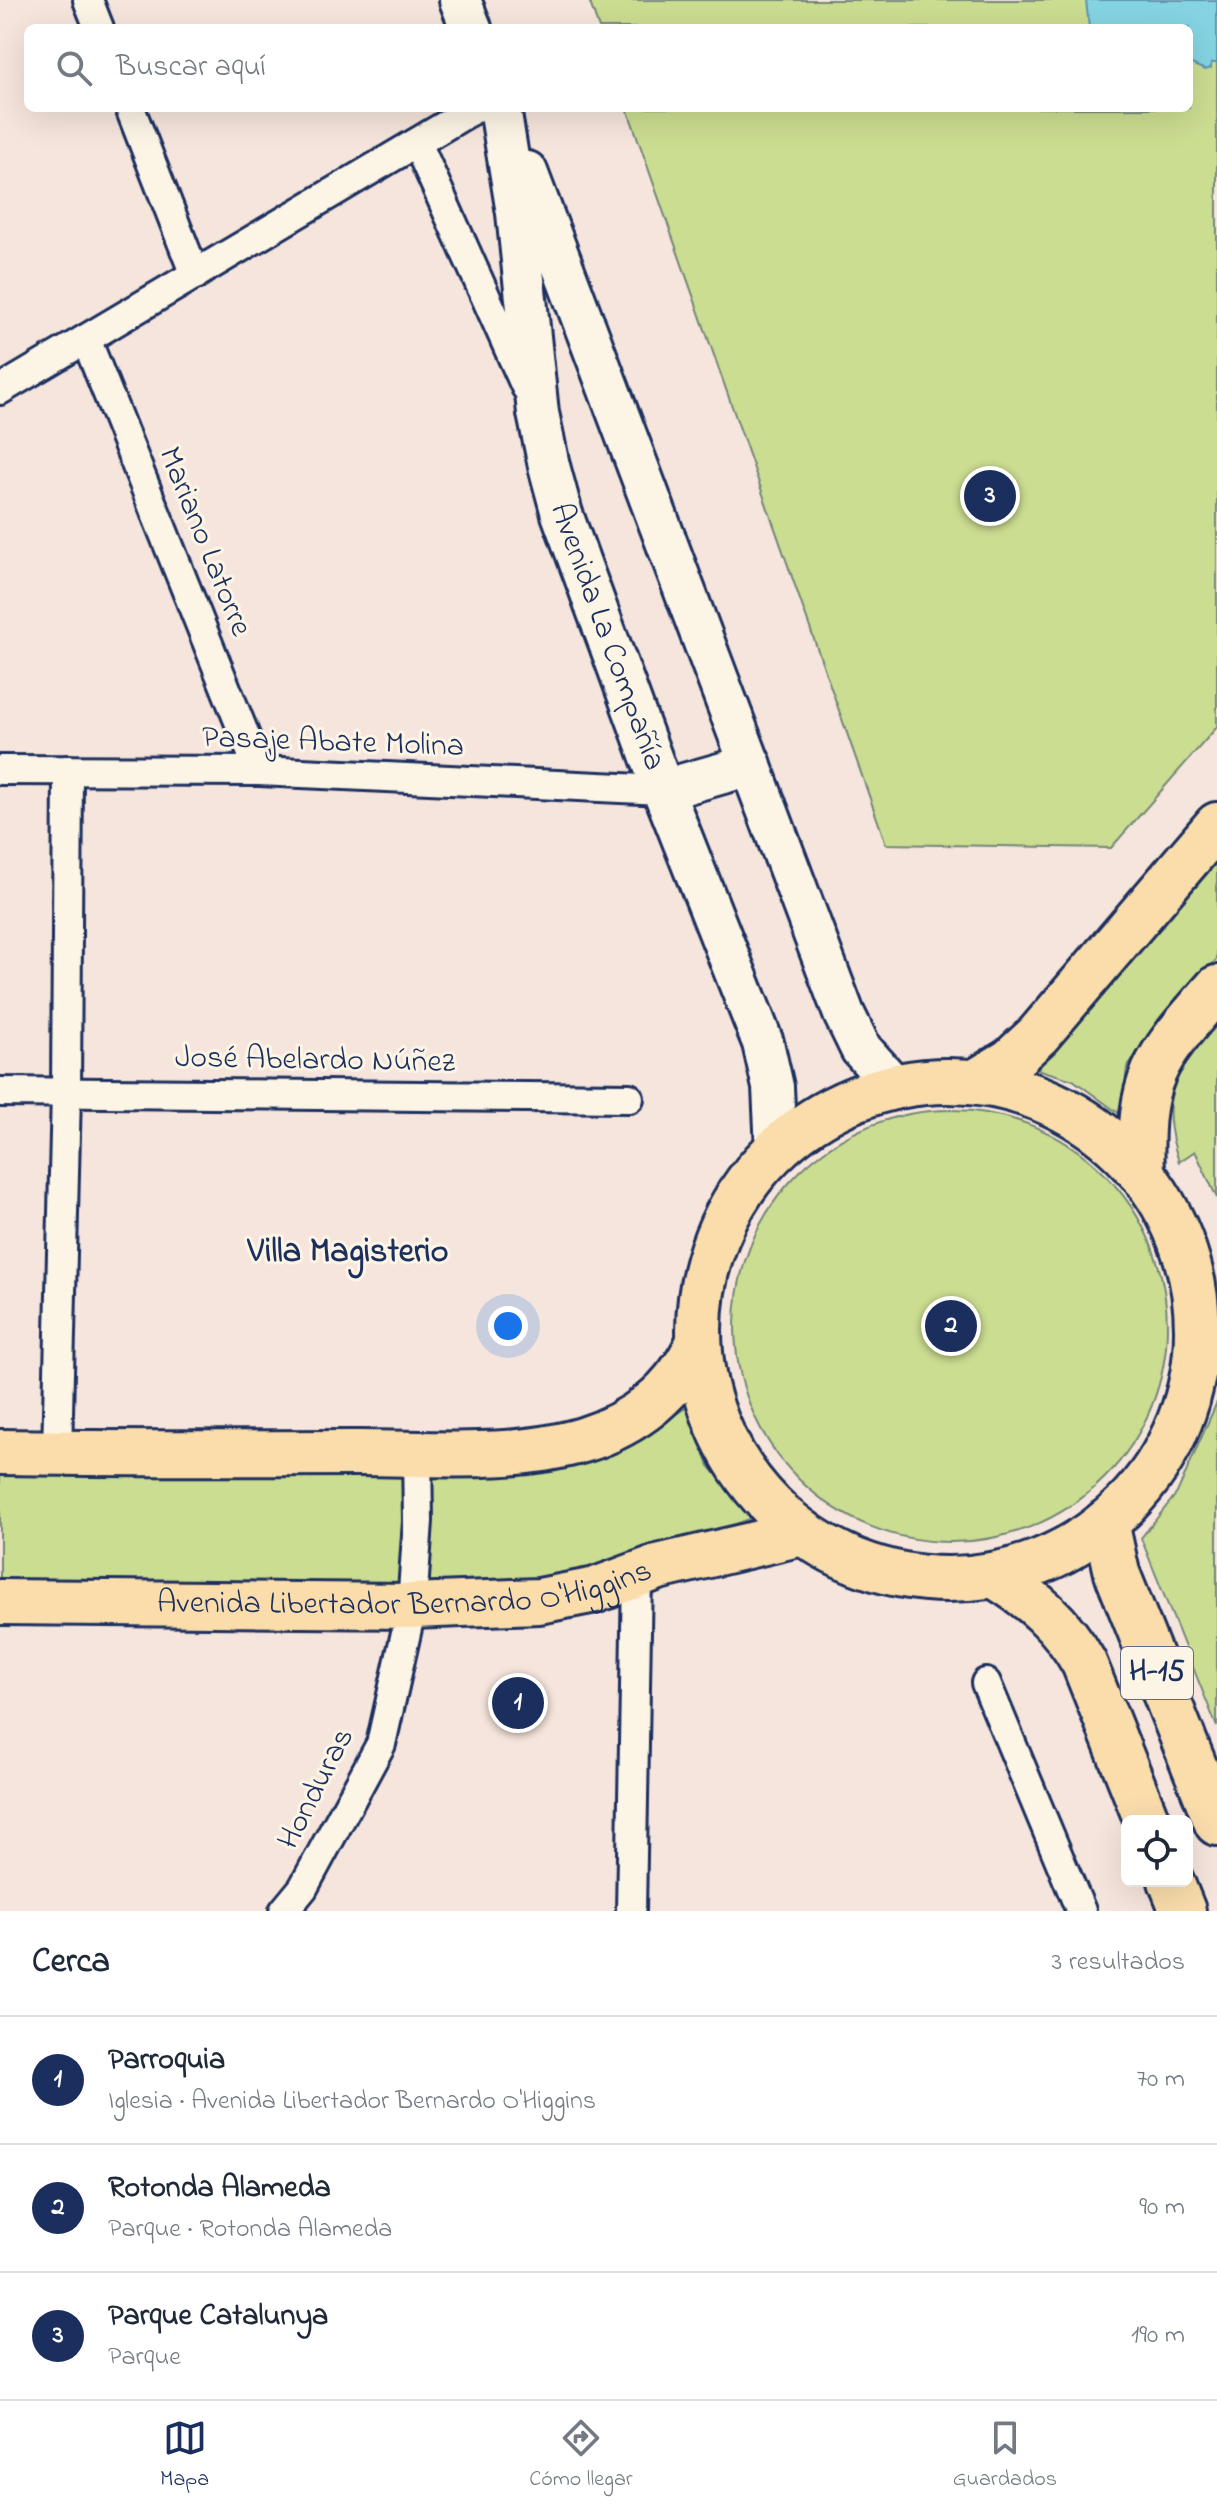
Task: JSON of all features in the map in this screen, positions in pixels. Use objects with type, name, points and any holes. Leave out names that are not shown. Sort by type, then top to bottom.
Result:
[{"type":"main road","points":[[460,0],[469,24]]},
{"type":"main road","name":"Avenida La Compañía","points":[[502,112],[517,213],[538,413],[562,514],[663,790],[763,1043],[773,1087],[776,1150]]},
{"type":"main road","name":"Avenida La Compañía","points":[[503,112],[844,1014],[867,1057],[894,1086]]},
{"type":"main road","points":[[663,790],[751,765]]},
{"type":"main road","points":[[977,1081],[1025,1049],[1217,825]]},
{"type":"main road","points":[[1142,1172],[1142,1103],[1148,1085],[1162,1052],[1217,988]]},
{"type":"main road","points":[[949,1080],[977,1081],[1015,1089],[1051,1102],[1106,1136],[1142,1172],[1164,1203],[1180,1238],[1193,1281],[1197,1325],[1194,1370],[1183,1413],[1164,1454],[1138,1490],[1106,1522],[1054,1556],[994,1575],[954,1579],[901,1574],[837,1554],[802,1533],[757,1490],[728,1449],[707,1391],[699,1341],[702,1295],[717,1237],[732,1205],[776,1150],[830,1110],[894,1086],[949,1080]]},
{"type":"main road","points":[[0,1452],[417,1453],[549,1447],[611,1430],[649,1407],[688,1367],[699,1341]]},
{"type":"main road","name":"H-15","points":[[1106,1522],[1117,1573],[1217,1823]]},
{"type":"main road","name":"Avenida Libertador Bernardo O'Higgins","points":[[0,1602],[412,1606],[539,1601],[596,1590],[637,1575],[802,1533]]},
{"type":"main road","name":"H-15","points":[[994,1575],[1040,1605],[1071,1640],[1144,1815]]},
{"type":"main road","points":[[1173,1887],[1183,1911]]},
{"type":"street","points":[[88,0],[97,24]]},
{"type":"street","points":[[132,112],[195,275]]},
{"type":"street","points":[[0,390],[468,112]]},
{"type":"street","points":[[417,143],[538,413]]},
{"type":"street","name":"Mariano Latorre","points":[[86,339],[259,771]]},
{"type":"street","name":"Pasaje Abate Molina","points":[[0,770],[259,771],[663,790]]},
{"type":"street","points":[[57,1453],[66,1093],[68,770]]},
{"type":"street","name":"José Abelardo Núñez","points":[[0,1092],[629,1098]]},
{"type":"street","name":"Honduras","points":[[284,1911],[317,1865],[381,1744],[412,1606],[418,1521],[417,1453]]},
{"type":"street","points":[[631,1911],[637,1575]]},
{"type":"street","points":[[986,1683],[1081,1911]]},
{"type":"green space","points":[[589,0],[1217,0],[1217,727],[1111,848],[886,844],[628,112],[1193,112],[1193,24],[598,24]]},
{"type":"green space","points":[[1217,851],[1217,959],[1143,1043],[1127,1068],[1121,1115],[1073,1080],[1030,1067]]},
{"type":"green space","points":[[1217,1019],[1217,1198],[1195,1151],[1179,1162],[1170,1119],[1170,1101],[1181,1069]]},
{"type":"green space","points":[[951,1110],[993,1114],[1034,1126],[1071,1146],[1104,1173],[1131,1206],[1151,1243],[1163,1284],[1167,1326],[1163,1368],[1151,1409],[1131,1446],[1104,1479],[1071,1506],[1034,1526],[993,1538],[951,1542],[909,1538],[868,1526],[831,1506],[798,1479],[771,1446],[751,1409],[739,1368],[735,1326],[739,1284],[751,1243],[771,1206],[798,1173],[831,1146],[868,1126],[909,1114]]},
{"type":"green space","points":[[1217,1402],[1217,1727],[1141,1538],[1177,1493]]},
{"type":"green space","points":[[687,1407],[709,1466],[754,1517],[658,1555],[527,1585],[0,1583],[0,1458],[546,1467],[624,1448]]},
{"type":"water","points":[[1086,0],[1217,0],[1217,63],[1211,63],[1211,68],[1205,70],[1193,65],[1193,24],[1089,24]]},
{"type":"place","name":"Parque Catalunya","points":[[990,496]]},
{"type":"place","name":"Rotonda Alameda","points":[[951,1326]]},
{"type":"place","name":"Parroquia","points":[[518,1703]]},
{"type":"district","name":"Villa Magisterio","points":[[348,1253]]}]
